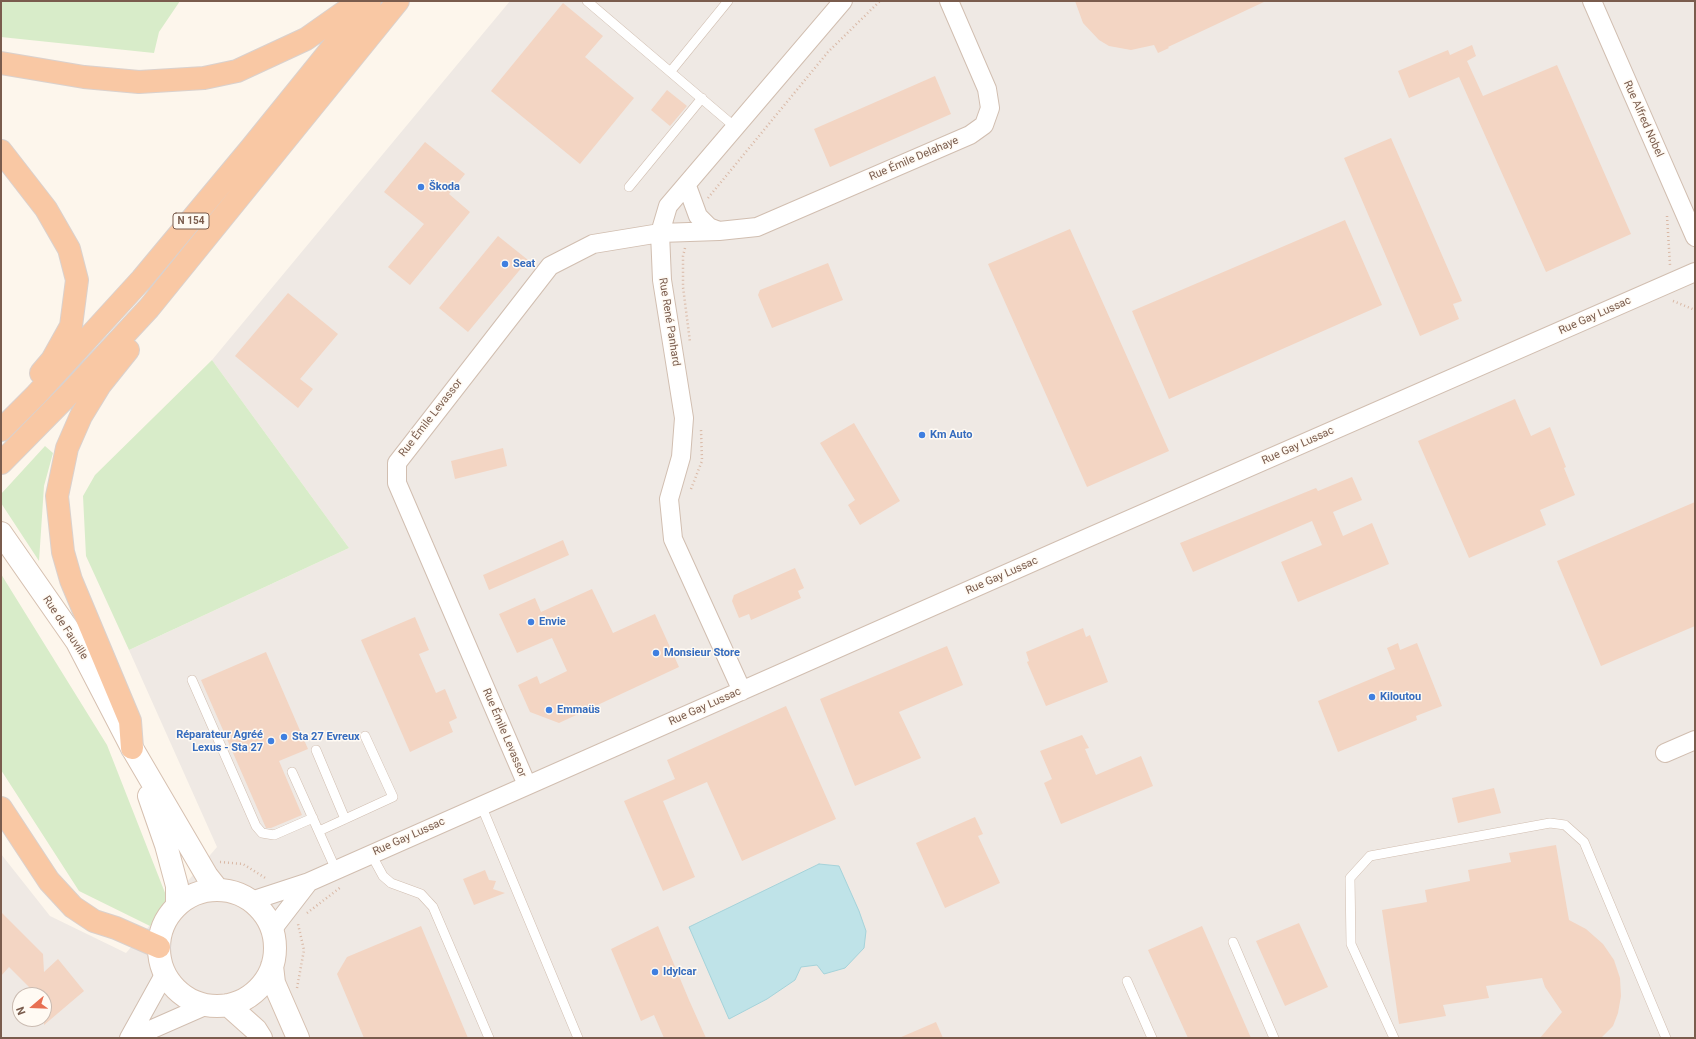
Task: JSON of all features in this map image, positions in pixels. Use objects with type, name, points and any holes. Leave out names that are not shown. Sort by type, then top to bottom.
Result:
[{"type":"highway","points":[[1,63],[84,77],[139,82],[204,78],[238,71],[306,39],[360,1]]},
{"type":"highway","name":"N 154","points":[[1,430],[35,396],[142,279],[272,123],[370,1]]},
{"type":"highway","name":"N 154","points":[[1,463],[70,393],[149,308],[398,1]]},
{"type":"highway","points":[[1,151],[46,209],[69,249],[77,280],[70,326],[52,360],[14,405],[1,423]]},
{"type":"highway","points":[[132,748],[130,721],[70,580],[63,552],[57,496],[67,448],[81,416],[100,385],[130,348],[149,308]]},
{"type":"highway","points":[[1,808],[49,881],[73,907],[94,921],[116,928],[159,947]]},
{"type":"main road","name":"Rue de Fauville","points":[[1,533],[77,642],[132,748]]},
{"type":"main road","points":[[132,748],[199,863],[218,890]]},
{"type":"main road","points":[[132,748],[166,845],[177,886],[177,905]]},
{"type":"main road","points":[[272,966],[265,980],[255,992],[243,1000],[228,1005],[207,1005],[189,999],[175,988],[165,973],[160,960],[159,947],[164,924],[177,905],[189,896],[203,891],[218,890],[235,892],[251,901],[264,914],[272,930],[275,948],[272,966],[274,983],[298,1038]]},
{"type":"main road","points":[[228,1005],[256,1030],[261,1038]]},
{"type":"street","name":"Rue René Panhard","points":[[742,691],[673,539],[669,499],[681,457],[684,418],[662,280],[660,233],[668,206],[687,186],[735,127],[843,1]]},
{"type":"street","name":"Rue Émile Delahaye","points":[[660,233],[694,224],[718,231],[758,227],[970,135],[984,125],[990,108],[987,90],[949,1]]},
{"type":"street","name":"Rue Alfred Nobel","points":[[1592,1],[1695,237]]},
{"type":"street","points":[[687,186],[694,224]]},
{"type":"street","name":"Rue Émile Levassor","points":[[527,786],[397,482],[397,463],[550,266],[592,244],[660,233]]},
{"type":"street","name":"Rue Gay Lussac","points":[[251,901],[309,882],[340,878],[371,854],[1695,272]]},
{"type":"street","points":[[1665,753],[1695,740]]},
{"type":"street","name":"Rue Gay Lussac","points":[[272,930],[294,913],[309,882]]},
{"type":"street","points":[[128,1038],[165,973]]},
{"type":"street","points":[[132,1038],[207,1005]]},
{"type":"lane","points":[[587,1],[735,127]]},
{"type":"lane","points":[[671,71],[728,1]]},
{"type":"lane","points":[[629,187],[702,98]]},
{"type":"lane","points":[[192,680],[256,826],[262,833],[274,835],[313,818]]},
{"type":"lane","points":[[319,831],[393,797],[365,736]]},
{"type":"lane","points":[[316,750],[345,819]]},
{"type":"lane","points":[[292,772],[340,878]]},
{"type":"lane","points":[[481,805],[578,1038]]},
{"type":"lane","points":[[1394,1038],[1352,944],[1350,878],[1370,856],[1550,823],[1565,825],[1584,842],[1666,1038]]},
{"type":"lane","points":[[371,854],[383,876],[387,880],[391,883],[421,894],[433,907],[489,1038]]},
{"type":"lane","points":[[1233,942],[1274,1038]]},
{"type":"lane","points":[[1127,981],[1152,1038]]},
{"type":"path","points":[[690,342],[684,287],[683,256],[694,224],[704,203],[828,52],[880,1]]},
{"type":"path","points":[[1666,304],[1674,301],[1695,310]]},
{"type":"path","points":[[688,496],[702,461],[700,422]]},
{"type":"path","points":[[199,863],[216,861],[243,864],[267,878],[277,892]]},
{"type":"path","points":[[286,1012],[296,991],[304,950],[294,913],[340,878]]},
{"type":"shaded area","points":[[510,1],[1695,1],[1695,1038],[1,1038],[1,854],[50,916],[126,953],[217,847],[129,650],[349,548],[212,360]]},
{"type":"green space","points":[[1,1],[180,1],[159,32],[154,53],[1,37]]},
{"type":"green space","points":[[212,360],[349,548],[129,650],[86,556],[83,496],[95,475]]},
{"type":"green space","points":[[45,446],[53,453],[44,486],[39,561],[1,503],[1,494]]},
{"type":"green space","points":[[1,574],[107,745],[169,903],[150,926],[79,891],[1,770]]},
{"type":"water","points":[[819,864],[839,866],[859,911],[866,931],[864,948],[845,968],[824,974],[817,965],[801,967],[795,980],[767,999],[729,1019],[689,927]]},
{"type":"building","points":[[1075,1],[1266,1],[1158,53],[1154,45],[1131,50],[1109,46],[1099,40],[1083,23]]},
{"type":"building","points":[[563,3],[603,36],[585,57],[634,98],[580,164],[491,91]]},
{"type":"building","points":[[1472,45],[1476,56],[1467,61],[1483,96],[1557,65],[1631,234],[1546,272],[1459,77],[1409,98],[1398,71],[1448,50],[1450,55]]},
{"type":"building","points":[[935,76],[951,114],[830,167],[814,129]]},
{"type":"building","points":[[667,90],[687,106],[670,126],[651,110]]},
{"type":"building","points":[[1391,138],[1462,301],[1453,304],[1459,319],[1420,336],[1344,158]]},
{"type":"building","points":[[425,142],[465,174],[449,194],[470,212],[410,285],[388,267],[424,224],[384,192]]},
{"type":"building","points":[[1345,220],[1382,305],[1169,399],[1132,311]]},
{"type":"building","points":[[1070,229],[1169,451],[1087,487],[988,264]]},
{"type":"building","points":[[498,236],[528,260],[468,332],[439,308]]},
{"type":"building","points":[[828,263],[843,300],[772,328],[758,295],[760,290]]},
{"type":"building","points":[[288,293],[338,334],[300,379],[313,389],[298,408],[235,356]]},
{"type":"building","points":[[1515,399],[1531,436],[1550,427],[1566,467],[1564,468],[1575,495],[1540,510],[1546,525],[1469,558],[1418,441]]},
{"type":"building","points":[[854,423],[900,501],[860,525],[848,505],[855,500],[820,443]]},
{"type":"building","points":[[503,448],[507,466],[455,479],[451,461]]},
{"type":"building","points":[[1352,477],[1362,500],[1333,512],[1343,536],[1372,523],[1389,564],[1298,602],[1281,562],[1322,545],[1312,521],[1193,572],[1180,543],[1316,488],[1318,491]]},
{"type":"building","points":[[1695,502],[1695,626],[1601,666],[1557,561]]},
{"type":"building","points":[[563,540],[569,555],[489,590],[483,575]]},
{"type":"building","points":[[795,568],[804,588],[798,591],[801,598],[751,620],[749,614],[739,618],[732,601],[734,595]]},
{"type":"building","points":[[592,589],[613,633],[655,614],[679,667],[559,723],[530,712],[518,685],[537,676],[540,684],[567,671],[552,638],[517,653],[499,614],[535,598],[541,612]]},
{"type":"building","points":[[415,617],[429,650],[419,654],[436,693],[445,689],[457,718],[449,722],[453,732],[410,752],[361,640]]},
{"type":"building","points":[[1083,628],[1086,637],[1090,635],[1108,682],[1046,706],[1027,662],[1029,661],[1026,652]]},
{"type":"building","points":[[1398,643],[1400,650],[1417,643],[1442,706],[1416,716],[1417,720],[1338,752],[1318,701],[1395,669],[1387,648]]},
{"type":"building","points":[[947,646],[963,685],[899,712],[921,758],[855,786],[820,699]]},
{"type":"building","points":[[266,652],[308,749],[279,761],[302,815],[271,828],[266,828],[201,680]]},
{"type":"building","points":[[786,706],[836,819],[742,861],[707,782],[663,801],[695,877],[663,891],[624,801],[675,779],[667,760]]},
{"type":"building","points":[[1082,735],[1089,748],[1085,749],[1096,775],[1141,756],[1153,786],[1061,824],[1044,783],[1052,779],[1040,751]]},
{"type":"building","points":[[1494,788],[1501,813],[1458,823],[1452,798]]},
{"type":"building","points":[[975,817],[983,834],[978,836],[1000,883],[945,908],[916,843]]},
{"type":"building","points":[[1556,845],[1569,920],[1586,929],[1603,944],[1614,960],[1620,978],[1621,996],[1618,1013],[1613,1026],[1601,1038],[1540,1038],[1562,1012],[1545,987],[1542,978],[1486,986],[1489,998],[1443,1005],[1446,1016],[1399,1024],[1382,910],[1427,902],[1425,890],[1470,881],[1468,870],[1511,862],[1509,853]]},
{"type":"building","points":[[485,870],[489,880],[496,881],[493,889],[505,893],[474,905],[463,879]]},
{"type":"building","points":[[1,912],[43,954],[44,972],[58,959],[84,991],[52,1018],[52,987],[29,987],[9,967],[1,976]]},
{"type":"building","points":[[1299,923],[1328,987],[1285,1006],[1256,941]]},
{"type":"building","points":[[421,926],[468,1038],[364,1038],[337,974],[347,957]]},
{"type":"building","points":[[658,926],[706,1038],[664,1038],[654,1015],[641,1021],[611,949]]},
{"type":"building","points":[[1202,926],[1251,1038],[1188,1038],[1148,950]]},
{"type":"building","points":[[936,1022],[943,1038],[899,1038]]},
{"type":"place","name":"Škoda","points":[[421,187]]},
{"type":"place","name":"Seat","points":[[505,264]]},
{"type":"place","name":"Km Auto","points":[[922,435]]},
{"type":"place","name":"Envie","points":[[531,622]]},
{"type":"place","name":"Monsieur Store","points":[[656,653]]},
{"type":"place","name":"Kiloutou","points":[[1372,697]]},
{"type":"place","name":"Emmaüs","points":[[549,710]]},
{"type":"place","name":"Sta 27 Evreux","points":[[284,737]]},
{"type":"place","name":"Réparateur Agréé Lexus - Sta 27","points":[[271,741]]},
{"type":"place","name":"Idylcar","points":[[655,972]]}]
